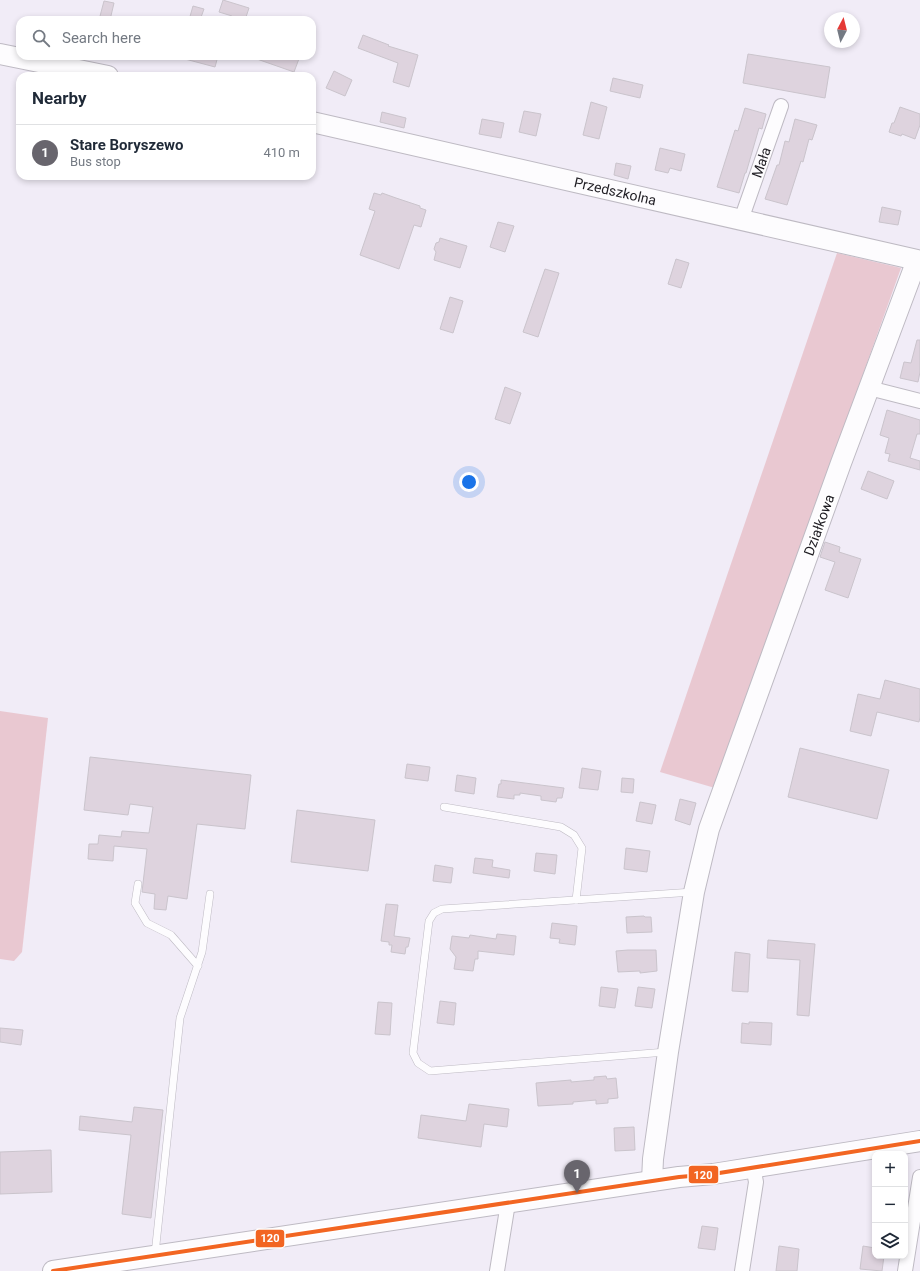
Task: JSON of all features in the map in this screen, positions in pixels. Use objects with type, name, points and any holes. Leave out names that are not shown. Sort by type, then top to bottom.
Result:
[{"type":"street","points":[[0,54],[16,57]]},
{"type":"street","points":[[29,60],[88,72]]},
{"type":"street","name":"Mała","points":[[741,220],[781,106]]},
{"type":"street","name":"Przedszkolna","points":[[316,123],[741,220],[919,258]]},
{"type":"street","name":"Działkowa","points":[[652,1181],[653,1159],[668,1052],[694,892],[709,829],[869,388],[919,258]]},
{"type":"street","points":[[869,388],[920,401]]},
{"type":"street","points":[[53,1271],[920,1142]]},
{"type":"street","points":[[742,1271],[756,1182],[753,1167]]},
{"type":"street","points":[[905,1271],[920,1177]]},
{"type":"street","points":[[497,1271],[508,1203]]},
{"type":"lane","points":[[444,807],[561,827],[574,835],[582,848],[576,900]]},
{"type":"lane","points":[[138,884],[135,903],[147,923],[171,934],[198,966]]},
{"type":"lane","points":[[668,1052],[430,1071],[418,1063],[412,1053],[429,921],[434,912],[442,909],[694,892]]},
{"type":"lane","points":[[155,1256],[180,1018],[202,952],[210,894]]},
{"type":"shaded area","points":[[837,253],[901,268],[715,788],[660,772]]},
{"type":"shaded area","points":[[0,711],[48,718],[22,952],[14,961],[0,959]]},
{"type":"building","points":[[223,0],[249,8],[246,16],[232,16],[219,12]]},
{"type":"building","points":[[104,1],[114,3],[111,16],[100,16]]},
{"type":"building","points":[[193,6],[204,9],[201,16],[190,16]]},
{"type":"building","points":[[363,35],[389,45],[388,46],[418,55],[409,87],[393,82],[398,63],[358,48]]},
{"type":"building","points":[[748,54],[830,67],[825,98],[743,83]]},
{"type":"building","points":[[189,60],[217,60],[215,67]]},
{"type":"building","points":[[260,60],[298,60],[294,72]]},
{"type":"building","points":[[334,71],[352,80],[345,96],[326,88]]},
{"type":"building","points":[[613,78],[643,85],[640,98],[610,91]]},
{"type":"building","points":[[591,102],[607,107],[599,139],[583,135]]},
{"type":"building","points":[[900,107],[920,114],[920,125],[915,139],[902,134],[901,136],[889,132]]},
{"type":"building","points":[[745,108],[766,114],[762,129],[759,128],[739,193],[717,187],[735,130],[738,131]]},
{"type":"building","points":[[524,111],[541,114],[536,136],[519,132]]},
{"type":"building","points":[[382,112],[406,118],[404,128],[380,122]]},
{"type":"building","points":[[482,119],[504,123],[501,138],[479,134]]},
{"type":"building","points":[[795,119],[817,125],[812,140],[809,139],[803,162],[801,161],[787,205],[765,199],[777,165],[779,165],[785,141],[789,142]]},
{"type":"building","points":[[660,148],[685,154],[681,171],[670,168],[668,173],[655,170]]},
{"type":"building","points":[[616,163],[631,166],[628,179],[614,175]]},
{"type":"building","points":[[374,193],[381,195],[382,193],[420,206],[420,208],[426,210],[421,227],[414,225],[399,269],[360,255],[375,211],[369,209]]},
{"type":"building","points":[[882,207],[901,211],[898,225],[879,222]]},
{"type":"building","points":[[498,222],[514,226],[505,252],[490,247]]},
{"type":"building","points":[[440,238],[467,246],[460,268],[434,260],[436,252],[434,249]]},
{"type":"building","points":[[676,259],[689,263],[681,288],[668,284]]},
{"type":"building","points":[[545,269],[559,273],[538,337],[523,332]]},
{"type":"building","points":[[450,297],[463,301],[453,333],[440,329]]},
{"type":"building","points":[[917,340],[920,340],[920,372],[918,382],[900,378],[904,362],[911,363]]},
{"type":"building","points":[[505,387],[521,393],[510,424],[495,419]]},
{"type":"building","points":[[887,410],[920,420],[920,434],[917,434],[910,458],[920,461],[920,470],[888,461],[890,454],[885,453],[889,438],[880,435]]},
{"type":"building","points":[[868,471],[894,481],[887,499],[861,489]]},
{"type":"building","points":[[825,542],[840,547],[839,552],[861,559],[848,598],[825,590],[835,562],[820,557]]},
{"type":"building","points":[[885,680],[920,689],[919,722],[877,712],[871,736],[850,731],[858,694],[880,699]]},
{"type":"building","points":[[800,748],[889,770],[877,819],[788,797]]},
{"type":"building","points":[[90,757],[251,775],[245,829],[197,824],[187,899],[168,896],[166,910],[154,909],[155,894],[142,892],[147,849],[114,846],[113,861],[88,859],[89,844],[98,844],[99,835],[121,837],[122,831],[149,833],[153,807],[130,804],[128,815],[84,810]]},
{"type":"building","points":[[407,764],[430,767],[428,781],[405,778]]},
{"type":"building","points":[[582,768],[601,771],[598,790],[579,788]]},
{"type":"building","points":[[457,775],[476,778],[474,794],[455,791]]},
{"type":"building","points":[[622,778],[634,779],[633,793],[621,792]]},
{"type":"building","points":[[501,780],[564,788],[562,798],[557,798],[556,802],[541,800],[541,796],[520,793],[520,795],[514,795],[514,799],[497,797]]},
{"type":"building","points":[[680,799],[696,803],[690,825],[675,820]]},
{"type":"building","points":[[640,802],[656,805],[652,824],[636,821]]},
{"type":"building","points":[[297,810],[375,820],[368,871],[291,862]]},
{"type":"building","points":[[626,848],[650,851],[647,872],[624,869]]},
{"type":"building","points":[[536,853],[557,855],[555,874],[534,871]]},
{"type":"building","points":[[475,858],[493,860],[492,867],[510,870],[509,878],[473,873]]},
{"type":"building","points":[[435,865],[453,868],[451,883],[433,881]]},
{"type":"building","points":[[386,904],[398,905],[394,936],[410,938],[405,954],[391,952],[392,945],[389,945],[389,942],[381,941]]},
{"type":"building","points":[[626,917],[651,917],[652,932],[627,933]]},
{"type":"building","points":[[552,923],[577,926],[575,945],[559,943],[560,939],[550,938]]},
{"type":"building","points":[[497,934],[516,936],[514,955],[478,951],[478,959],[475,959],[473,971],[454,969],[456,957],[450,949],[452,936],[469,938],[470,935],[496,939]]},
{"type":"building","points":[[768,940],[815,944],[809,1016],[797,1015],[800,960],[767,958]]},
{"type":"building","points":[[656,950],[657,971],[640,973],[640,971],[618,972],[616,951]]},
{"type":"building","points":[[735,952],[750,954],[748,992],[732,991]]},
{"type":"building","points":[[601,987],[618,989],[615,1008],[599,1006]]},
{"type":"building","points":[[638,987],[655,989],[652,1008],[635,1006]]},
{"type":"building","points":[[440,1001],[456,1003],[454,1025],[437,1023]]},
{"type":"building","points":[[378,1002],[392,1003],[390,1035],[375,1034]]},
{"type":"building","points":[[749,1022],[772,1023],[771,1045],[741,1043],[742,1023],[749,1024]]},
{"type":"building","points":[[0,1028],[23,1030],[21,1045],[0,1042]]},
{"type":"building","points":[[606,1076],[607,1079],[616,1078],[618,1098],[608,1099],[608,1103],[596,1104],[596,1100],[573,1102],[573,1104],[538,1106],[536,1083],[594,1080],[594,1077]]},
{"type":"building","points":[[469,1104],[509,1109],[507,1127],[484,1124],[481,1147],[418,1138],[421,1115],[466,1121]]},
{"type":"building","points":[[134,1107],[163,1110],[151,1218],[122,1214],[131,1135],[79,1130],[80,1116],[132,1122]]},
{"type":"building","points":[[634,1127],[635,1150],[615,1151],[614,1128]]},
{"type":"building","points":[[51,1150],[52,1192],[0,1194],[0,1152]]},
{"type":"building","points":[[702,1226],[718,1228],[715,1250],[698,1248]]},
{"type":"building","points":[[779,1246],[799,1249],[797,1271],[776,1271]]},
{"type":"building","points":[[863,1246],[872,1248],[872,1259],[884,1259],[882,1271],[860,1269]]},
{"type":"transit line","name":"120","points":[[53,1271],[679,1177],[713,1174],[920,1141]]},
{"type":"place","name":"Stare Boryszewo","points":[[577,1193]]}]
